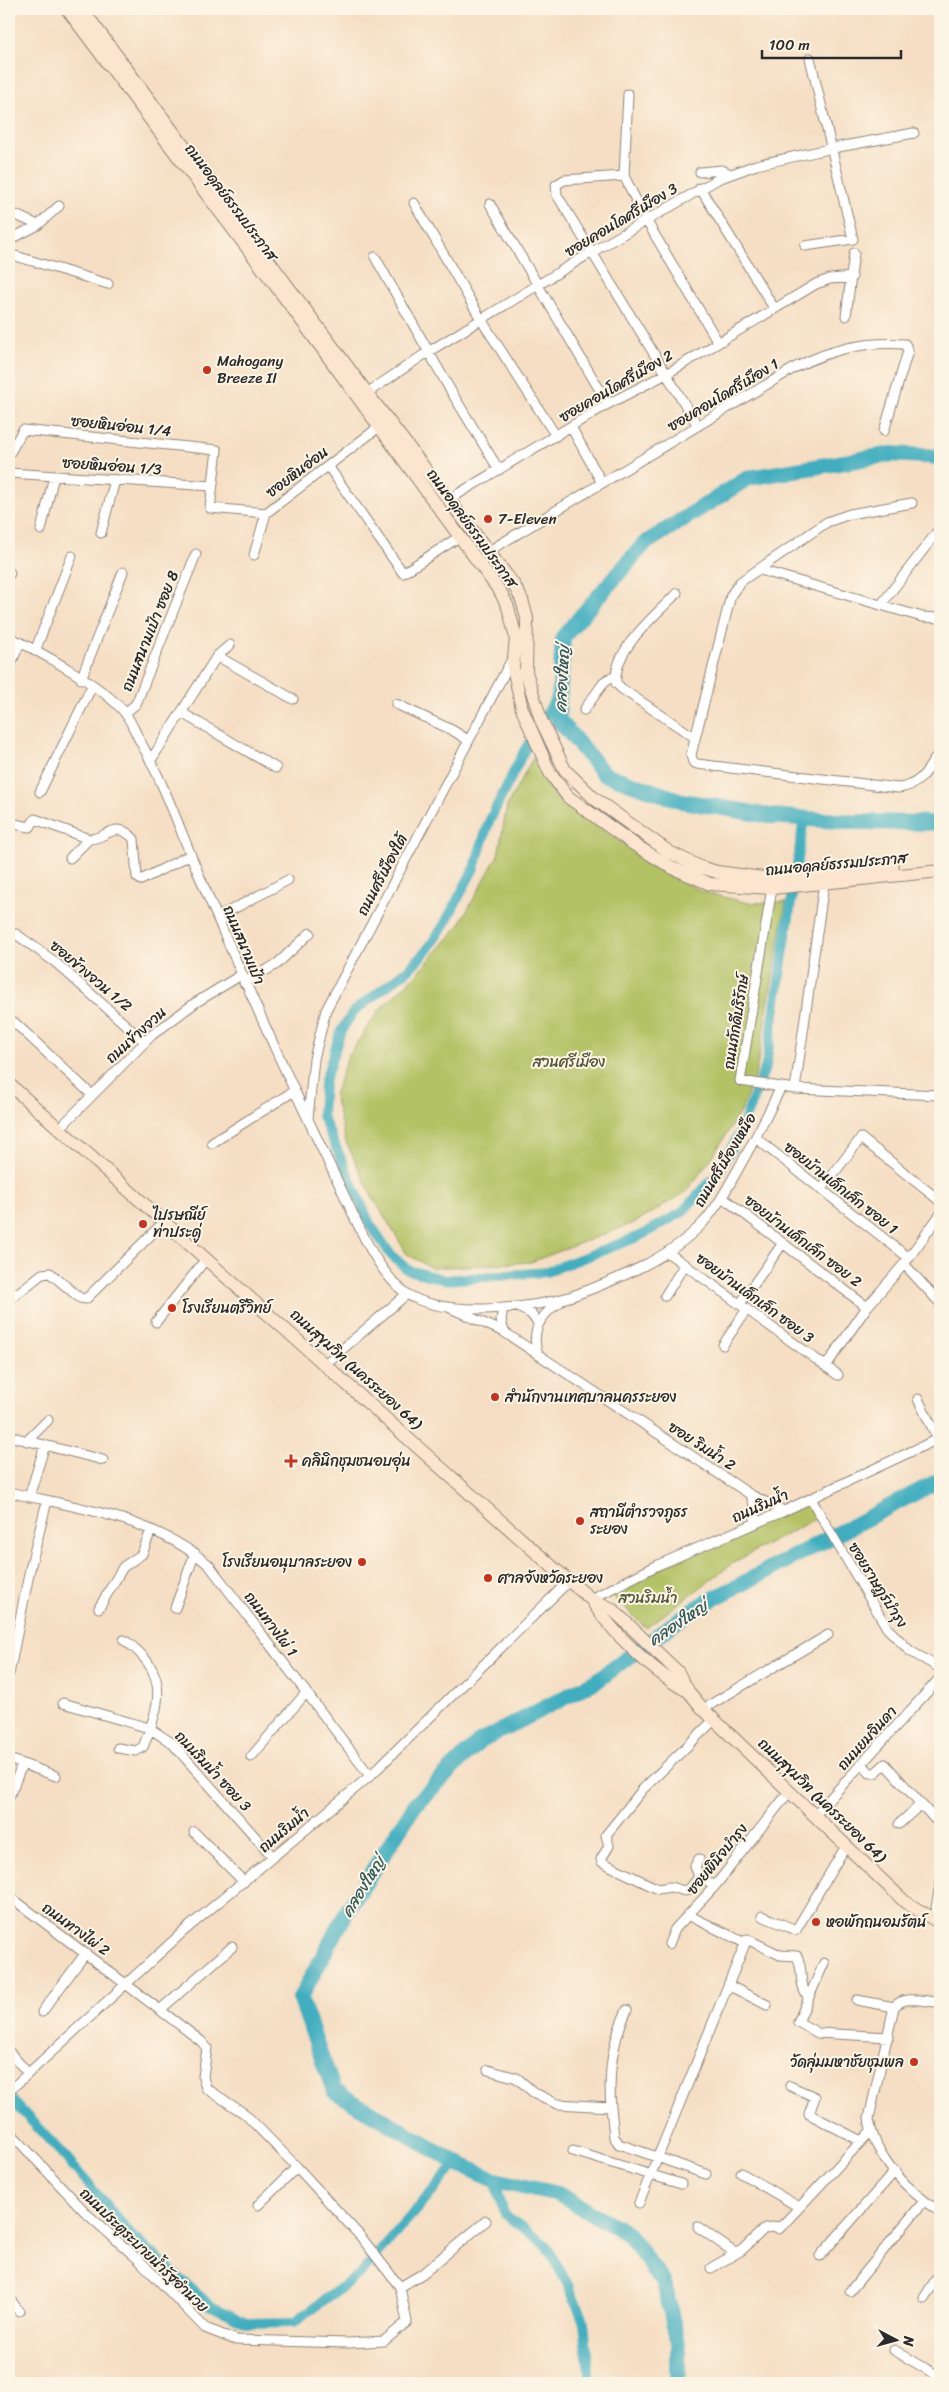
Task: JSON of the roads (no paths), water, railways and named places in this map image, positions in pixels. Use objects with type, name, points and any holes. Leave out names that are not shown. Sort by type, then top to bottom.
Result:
[{"type":"street","name":"ถนนอดุลย์ธรรมประภาส","points":[[67,9],[183,154],[368,393],[384,423],[459,537],[500,593],[508,607],[516,638],[513,667],[522,709],[554,780],[568,797],[671,867],[710,884],[775,884],[940,863]]},
{"type":"street","name":"ถนนอดุลย์ธรรมประภาส","points":[[82,9],[183,154],[384,423],[448,500],[514,585],[522,600],[527,618],[526,672],[541,720],[571,778],[669,852],[700,867],[775,884]]},
{"type":"street","points":[[805,246],[853,239],[833,148],[810,58]]},
{"type":"street","points":[[628,94],[624,176],[646,220],[718,342]]},
{"type":"street","name":"ซอยคอนโดศรีเมือง 3","points":[[368,393],[428,352],[700,188],[756,165],[914,133]]},
{"type":"street","points":[[700,172],[722,170],[731,174]]},
{"type":"street","points":[[624,176],[564,180],[556,185],[557,195],[668,373],[698,426]]},
{"type":"street","points":[[700,188],[774,308]]},
{"type":"street","points":[[414,203],[482,321],[556,436]]},
{"type":"street","points":[[490,204],[608,404]]},
{"type":"street","points":[[9,240],[38,225],[59,206]]},
{"type":"street","points":[[9,212],[38,225]]},
{"type":"street","points":[[846,316],[854,253]]},
{"type":"street","points":[[9,254],[108,284]]},
{"type":"street","points":[[375,257],[428,352],[499,470]]},
{"type":"street","name":"ซอยคอนโดศรีเมือง 2","points":[[448,500],[608,404],[668,373],[797,294],[830,279],[852,277]]},
{"type":"street","name":"ซอยคอนโดศรีเมือง 1","points":[[487,552],[796,367],[818,356],[856,345],[878,342],[905,344],[908,351],[884,431]]},
{"type":"street","name":"ซอยหินอ่อน","points":[[217,450],[210,508],[266,512],[384,423]]},
{"type":"street","points":[[571,427],[602,483]]},
{"type":"street","name":"ซอยหินอ่อน 1/4","points":[[9,454],[23,430],[217,450]]},
{"type":"street","points":[[328,466],[403,573],[459,537]]},
{"type":"street","name":"ซอยหินอ่อน 1/3","points":[[9,473],[212,486]]},
{"type":"street","points":[[41,530],[54,476]]},
{"type":"street","points":[[101,533],[115,480]]},
{"type":"street","points":[[912,503],[850,514],[827,522],[760,570],[746,577],[731,595],[691,754],[693,762],[697,764],[898,788],[915,784],[924,775],[940,751]]},
{"type":"street","points":[[254,555],[266,512]]},
{"type":"street","points":[[881,605],[940,528]]},
{"type":"street","name":"ถนนสนามเป้า ซอย 8","points":[[125,713],[136,704],[196,554]]},
{"type":"street","points":[[35,650],[72,556]]},
{"type":"street","points":[[760,570],[922,617],[940,618]]},
{"type":"street","points":[[81,679],[124,572]]},
{"type":"street","points":[[677,592],[625,648],[616,667],[616,679],[622,689],[694,738]]},
{"type":"street","name":"ถนนสนามเป้า","points":[[9,637],[35,650],[92,686],[125,713],[151,760],[243,979],[294,1091],[376,1258],[392,1280],[407,1294],[419,1300]]},
{"type":"street","points":[[9,669],[20,642]]},
{"type":"street","points":[[151,760],[217,656],[230,645]]},
{"type":"street","name":"ถนนศรีเมืองใต้","points":[[308,1121],[310,1087],[318,1036],[326,1010],[516,652]]},
{"type":"street","points":[[217,656],[294,699]]},
{"type":"street","points":[[584,710],[605,681],[610,678],[616,679]]},
{"type":"street","points":[[40,792],[92,686]]},
{"type":"street","points":[[396,704],[452,730],[468,740]]},
{"type":"street","points":[[182,713],[276,768]]},
{"type":"street","points":[[614,830],[622,818]]},
{"type":"street","points":[[9,823],[30,827],[35,819],[89,839],[94,839],[111,830],[122,831],[134,839],[137,876],[141,880],[190,856]]},
{"type":"street","points":[[70,858],[89,839]]},
{"type":"street","name":"ถนนอดุลย์ธรรมประภาส","points":[[808,879],[824,883],[940,871]]},
{"type":"street","points":[[218,917],[288,880]]},
{"type":"street","points":[[795,1089],[824,883]]},
{"type":"street","name":"ถนนภักดีบริรักษ์","points":[[775,884],[740,1081],[795,1089],[940,1095]]},
{"type":"street","name":"ถนนข้างจวน","points":[[60,1128],[145,1042],[181,1012],[243,979],[277,964],[310,933]]},
{"type":"street","name":"ซอยข้างจวน 1/2","points":[[16,934],[55,962],[145,1042]]},
{"type":"street","points":[[15,1023],[92,1095]]},
{"type":"street","name":"ถนนสุขุมวิท (นครระยอง 64)","points":[[9,1084],[569,1581],[591,1599],[612,1609],[677,1671],[688,1691],[714,1720],[905,1902],[937,1922]]},
{"type":"street","name":"ถนนศรีเมืองเหนือ","points":[[419,1300],[446,1306],[503,1308],[564,1299],[594,1288],[667,1252],[702,1224],[722,1197],[756,1139],[777,1086]]},
{"type":"street","points":[[212,1143],[294,1091]]},
{"type":"street","points":[[821,1190],[861,1138],[940,1201]]},
{"type":"street","name":"ซอยบ้านเด็กเล็ก ซอย 1","points":[[756,1139],[906,1261]]},
{"type":"street","name":"ซอยบ้านเด็กเล็ก ซอย 2","points":[[722,1197],[867,1307]]},
{"type":"street","points":[[826,1366],[867,1307],[906,1261],[940,1215]]},
{"type":"street","points":[[9,1300],[42,1274],[50,1273],[80,1298],[86,1299],[164,1222]]},
{"type":"street","points":[[723,1345],[743,1307],[783,1243]]},
{"type":"street","name":"ซอยบ้านเด็กเล็ก ซอย 3","points":[[667,1252],[838,1375]]},
{"type":"street","points":[[156,1322],[206,1259]]},
{"type":"street","points":[[906,1261],[940,1303]]},
{"type":"street","points":[[665,1296],[685,1264]]},
{"type":"street","points":[[326,1364],[407,1294]]},
{"type":"street","points":[[520,1343],[531,1338],[548,1310],[564,1299]]},
{"type":"street","name":"ซอย ริมน้ำ 2","points":[[446,1306],[504,1332],[750,1495],[784,1512]]},
{"type":"street","points":[[518,1307],[531,1314],[537,1327],[535,1344],[538,1355]]},
{"type":"street","points":[[503,1308],[500,1320],[504,1332]]},
{"type":"street","points":[[918,1399],[939,1438]]},
{"type":"street","points":[[27,1441],[48,1420]]},
{"type":"street","points":[[9,1436],[103,1460]]},
{"type":"street","name":"ถนนริมน้ำ","points":[[591,1599],[658,1565],[784,1512],[939,1438]]},
{"type":"street","points":[[29,1497],[45,1445]]},
{"type":"street","name":"ถนนทางไผ่ 1","points":[[9,1492],[125,1519],[195,1553],[209,1565],[370,1776]]},
{"type":"street","points":[[750,1495],[755,1509],[755,1524]]},
{"type":"street","name":"ซอยราษฎร์บำรุง","points":[[811,1499],[887,1628],[899,1643],[940,1668]]},
{"type":"street","points":[[9,1674],[30,1569],[47,1501]]},
{"type":"street","points":[[99,1608],[123,1567],[142,1554],[151,1530]]},
{"type":"street","points":[[175,1608],[195,1553]]},
{"type":"street","name":"ถนนริมน้ำ","points":[[9,2090],[128,1984],[185,1930],[370,1776],[569,1581]]},
{"type":"street","name":"ถนนสุขุมวิท (นครระยอง 64)","points":[[591,1599],[603,1619],[668,1681],[688,1691]]},
{"type":"street","points":[[703,1709],[828,1635]]},
{"type":"street","points":[[118,1748],[140,1749],[143,1746],[160,1692],[156,1677],[141,1652],[124,1640]]},
{"type":"street","name":"ถนนยมจินดา","points":[[814,1816],[940,1678]]},
{"type":"street","points":[[251,1757],[306,1693]]},
{"type":"street","name":"ถนนริมน้ำ ซอย 3","points":[[63,1704],[149,1728],[172,1743],[273,1858]]},
{"type":"street","points":[[699,1877],[690,1888],[684,1891],[670,1887],[658,1889],[602,1862],[601,1859],[609,1846],[606,1835],[643,1789],[714,1720]]},
{"type":"street","points":[[9,1760],[56,1776]]},
{"type":"street","points":[[862,1764],[870,1773],[875,1772],[885,1764],[940,1825]]},
{"type":"street","points":[[9,1797],[22,1765]]},
{"type":"street","name":"ซอยพินิจบำรุง","points":[[669,1944],[675,1929],[715,1886],[789,1792]]},
{"type":"street","points":[[899,1824],[920,1805]]},
{"type":"street","points":[[194,1832],[244,1882]]},
{"type":"street","points":[[762,1916],[796,1930],[846,1846]]},
{"type":"street","points":[[699,1860],[695,1866],[699,1877],[715,1886]]},
{"type":"street","points":[[937,1922],[940,1885]]},
{"type":"street","name":"ถนนทางไผ่ 2","points":[[9,1896],[128,1984]]},
{"type":"street","points":[[688,1915],[745,1943]]},
{"type":"street","points":[[639,2203],[747,1939],[780,1955],[797,1956],[801,1964],[801,1988],[808,1997]]},
{"type":"street","points":[[161,2009],[232,1947]]},
{"type":"street","points":[[42,2012],[85,1954]]},
{"type":"street","points":[[824,1963],[798,2022],[818,2033],[889,2037]]},
{"type":"street","points":[[128,1984],[201,2041],[207,2048],[203,2077],[206,2088],[245,2114],[297,2167],[258,2205]]},
{"type":"street","points":[[728,1985],[767,2005]]},
{"type":"street","points":[[940,2000],[905,1999],[898,2002],[894,2007],[889,2037],[868,2118],[870,2132],[886,2161],[924,2202],[940,2212]]},
{"type":"street","points":[[857,2000],[894,2007]]},
{"type":"street","points":[[627,2010],[613,2052],[610,2090],[614,2137],[619,2144],[706,2174]]},
{"type":"street","points":[[9,2052],[28,2074]]},
{"type":"street","points":[[488,2070],[517,2078],[533,2092],[557,2104],[611,2107]]},
{"type":"street","points":[[790,2086],[815,2098],[809,2114],[861,2141]]},
{"type":"street","name":"ถนนประตูระบายน้ำรัฐอำนวย","points":[[9,2131],[87,2214],[141,2262],[205,2328],[236,2340],[348,2343],[384,2341],[407,2322],[400,2287],[361,2237],[297,2167]]},
{"type":"street","points":[[711,2268],[750,2244],[765,2228],[780,2228],[870,2132]]},
{"type":"street","points":[[573,2151],[602,2158],[605,2162],[681,2184]]},
{"type":"street","points":[[820,2256],[894,2171]]},
{"type":"street","points":[[741,2172],[800,2207]]},
{"type":"street","points":[[850,2291],[924,2202]]},
{"type":"street","points":[[400,2287],[422,2274],[486,2222]]},
{"type":"street","points":[[698,2227],[735,2253]]},
{"type":"street","points":[[924,2298],[940,2273]]},
{"type":"street","points":[[9,2298],[19,2311]]},
{"type":"street","points":[[894,2350],[940,2377]]},
{"type":"waterway","name":"คลองใหญ่","points":[[940,457],[892,454],[748,478],[644,544],[563,637],[558,719],[604,774],[682,801],[771,816],[850,822],[940,823]]},
{"type":"waterway","points":[[561,689],[523,753],[489,822],[474,868],[444,925],[427,950],[408,970],[354,1011],[341,1031],[324,1083],[322,1116],[370,1224],[391,1255],[408,1270],[446,1280],[546,1272],[640,1236],[681,1213],[717,1175],[740,1132],[766,1066],[804,819]]},
{"type":"waterway","name":"คลองใหญ่","points":[[678,2383],[678,2344],[664,2283],[628,2234],[558,2194],[495,2180],[457,2163],[334,2091],[300,1998],[349,1908],[415,1805],[479,1742],[598,1680],[692,1610],[940,1480]]},
{"type":"waterway","points":[[9,2097],[66,2158],[134,2238],[210,2305],[246,2323],[294,2322],[360,2274],[457,2163]]},
{"type":"waterway","points":[[495,2180],[504,2214],[546,2245],[568,2285],[584,2322],[590,2383]]},
{"type":"place","name":"Mahogany Breeze II","points":[[207,370]]},
{"type":"place","name":"7-Eleven","points":[[488,519]]},
{"type":"place","name":"ไปรษณีย์ ท่าประดู่","points":[[143,1224]]},
{"type":"place","name":"โรงเรียนตรีวิทย์","points":[[172,1308]]},
{"type":"place","name":"สำนักงานเทศบาลนครระยอง","points":[[495,1397]]},
{"type":"place","name":"คลินิกชุมชนอบอุ่น","points":[[291,1461]]},
{"type":"place","name":"สถานีตำรวจภูธร ระยอง","points":[[580,1521]]},
{"type":"place","name":"โรงเรียนอนุบาลระยอง","points":[[362,1562]]},
{"type":"place","name":"ศาลจังหวัดระยอง","points":[[488,1578]]},
{"type":"place","name":"หอพักถนอมรัตน์","points":[[816,1922]]},
{"type":"place","name":"วัดลุ่มมหาชัยชุมพล","points":[[914,2062]]},
{"type":"park label","name":"สวนศรีเมือง","points":[[569,1062]]},
{"type":"park label","name":"สวนริมน้ำ","points":[[648,1598]]}]
